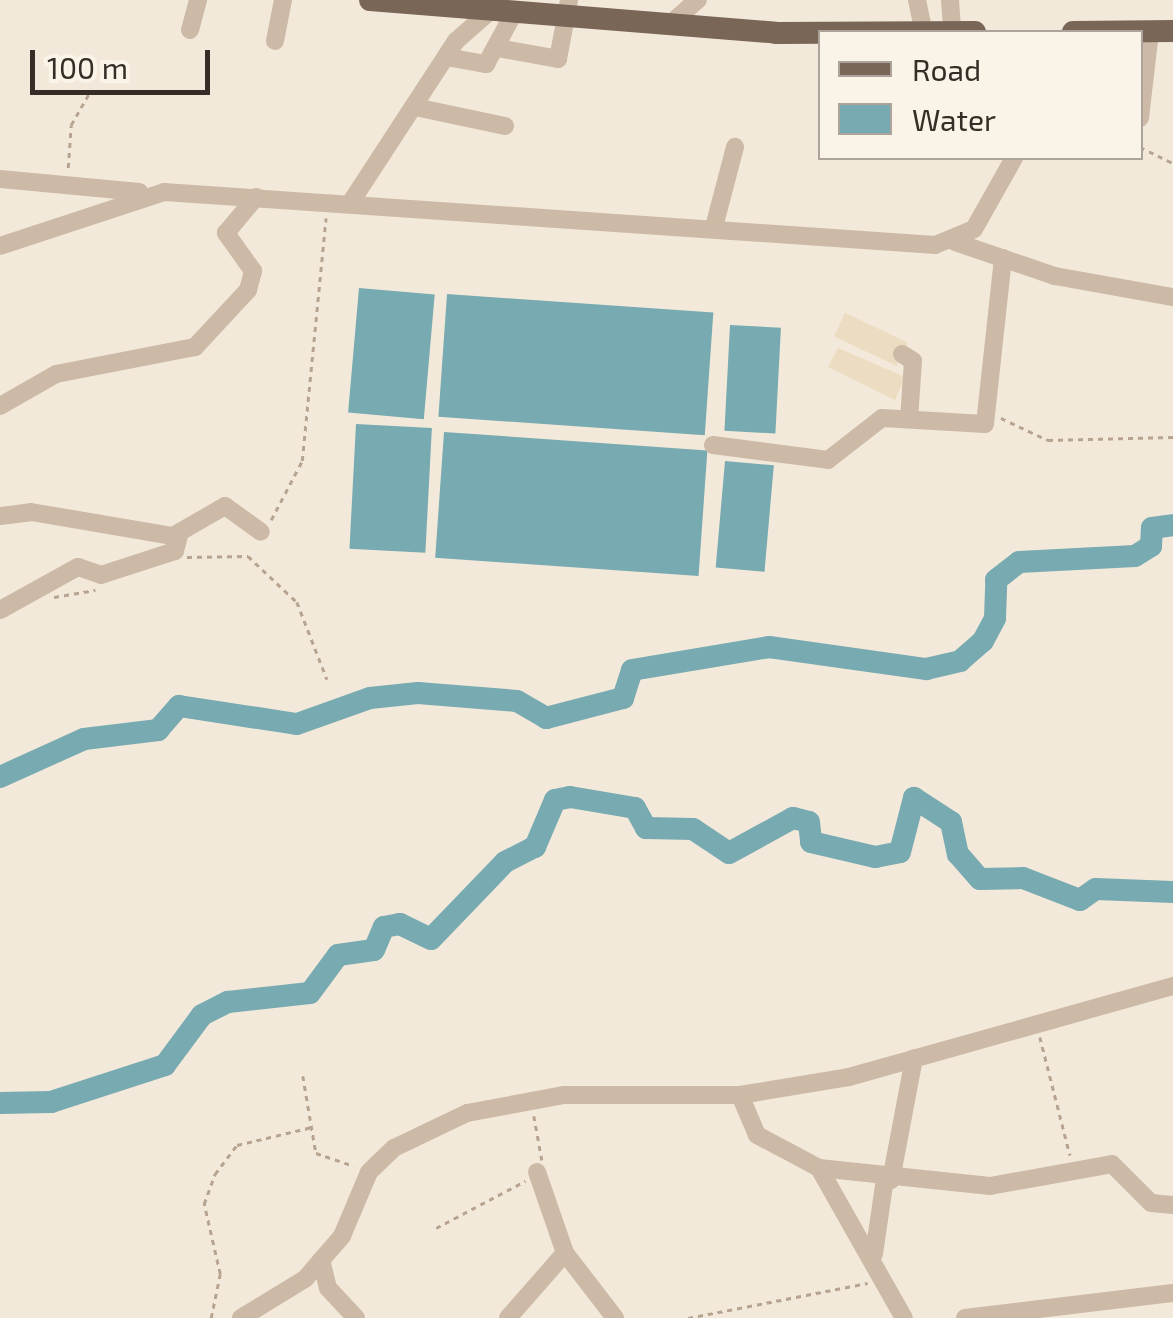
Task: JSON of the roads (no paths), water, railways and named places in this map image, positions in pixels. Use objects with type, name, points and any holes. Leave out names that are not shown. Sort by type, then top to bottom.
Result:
[{"type":"main road","points":[[370,0],[502,12],[568,9],[670,24],[860,30]]},
{"type":"street","points":[[190,30],[198,0]]},
{"type":"street","points":[[275,40],[283,0]]},
{"type":"street","points":[[670,24],[698,0]]},
{"type":"street","points":[[917,0],[924,30]]},
{"type":"street","points":[[950,0],[952,30]]},
{"type":"street","points":[[496,48],[556,60],[568,9]]},
{"type":"street","points":[[446,57],[483,65],[496,48],[502,12]]},
{"type":"street","points":[[350,202],[446,57],[502,12]]},
{"type":"street","points":[[1143,106],[1162,31]]},
{"type":"street","points":[[415,107],[504,126]]},
{"type":"street","points":[[714,226],[735,148]]},
{"type":"street","points":[[955,242],[990,208],[1013,160]]},
{"type":"street","points":[[0,179],[144,192],[955,242],[1003,258],[1173,297]]},
{"type":"street","points":[[0,246],[144,192]]},
{"type":"street","points":[[0,406],[56,374],[195,347],[248,290],[253,271],[226,233],[256,197]]},
{"type":"street","points":[[714,446],[828,460],[882,418],[977,429],[991,410],[1003,258]]},
{"type":"street","points":[[902,354],[913,361],[905,389],[909,419]]},
{"type":"street","points":[[0,516],[180,532],[225,506],[261,532]]},
{"type":"street","points":[[0,610],[78,567],[102,575],[175,551],[180,532]]},
{"type":"street","points":[[241,1318],[264,1314],[320,1260],[375,1166],[467,1113],[528,1100],[740,1095],[914,1058],[1037,1020],[1173,986]]},
{"type":"street","points":[[874,1254],[914,1058]]},
{"type":"street","points":[[740,1095],[757,1134],[819,1168],[888,1180],[1004,1185],[1072,1164],[1124,1169],[1151,1204],[1173,1205]]},
{"type":"street","points":[[819,1168],[890,1280],[904,1318]]},
{"type":"street","points":[[537,1172],[565,1254],[615,1318]]},
{"type":"street","points":[[508,1318],[565,1254]]},
{"type":"street","points":[[320,1260],[328,1288],[356,1318]]},
{"type":"street","points":[[965,1318],[1173,1293]]},
{"type":"water","points":[[359,288],[435,295],[424,419],[348,413]]},
{"type":"water","points":[[447,294],[713,313],[705,435],[438,417]]},
{"type":"water","points":[[730,325],[781,328],[775,434],[724,431]]},
{"type":"water","points":[[356,424],[432,428],[425,553],[349,549]]},
{"type":"water","points":[[444,432],[707,450],[699,576],[435,558]]},
{"type":"water","points":[[725,461],[774,465],[764,572],[716,568]]},
{"type":"waterway","points":[[0,777],[84,739],[158,730],[179,706],[297,724],[370,698],[418,693],[517,701],[546,718],[623,698],[632,670],[769,647],[926,669],[960,661],[983,641],[995,618],[996,580],[1019,562],[1135,556],[1151,546],[1152,528],[1173,525]]},
{"type":"waterway","points":[[0,1103],[51,1102],[165,1065],[202,1015],[228,1002],[310,993],[338,955],[374,950],[384,927],[400,924],[431,939],[505,862],[535,847],[555,800],[570,797],[635,808],[646,828],[693,829],[729,853],[793,818],[809,822],[811,842],[875,857],[900,852],[914,798],[951,822],[958,854],[980,879],[1023,878],[1080,900],[1096,889],[1173,892]]}]
